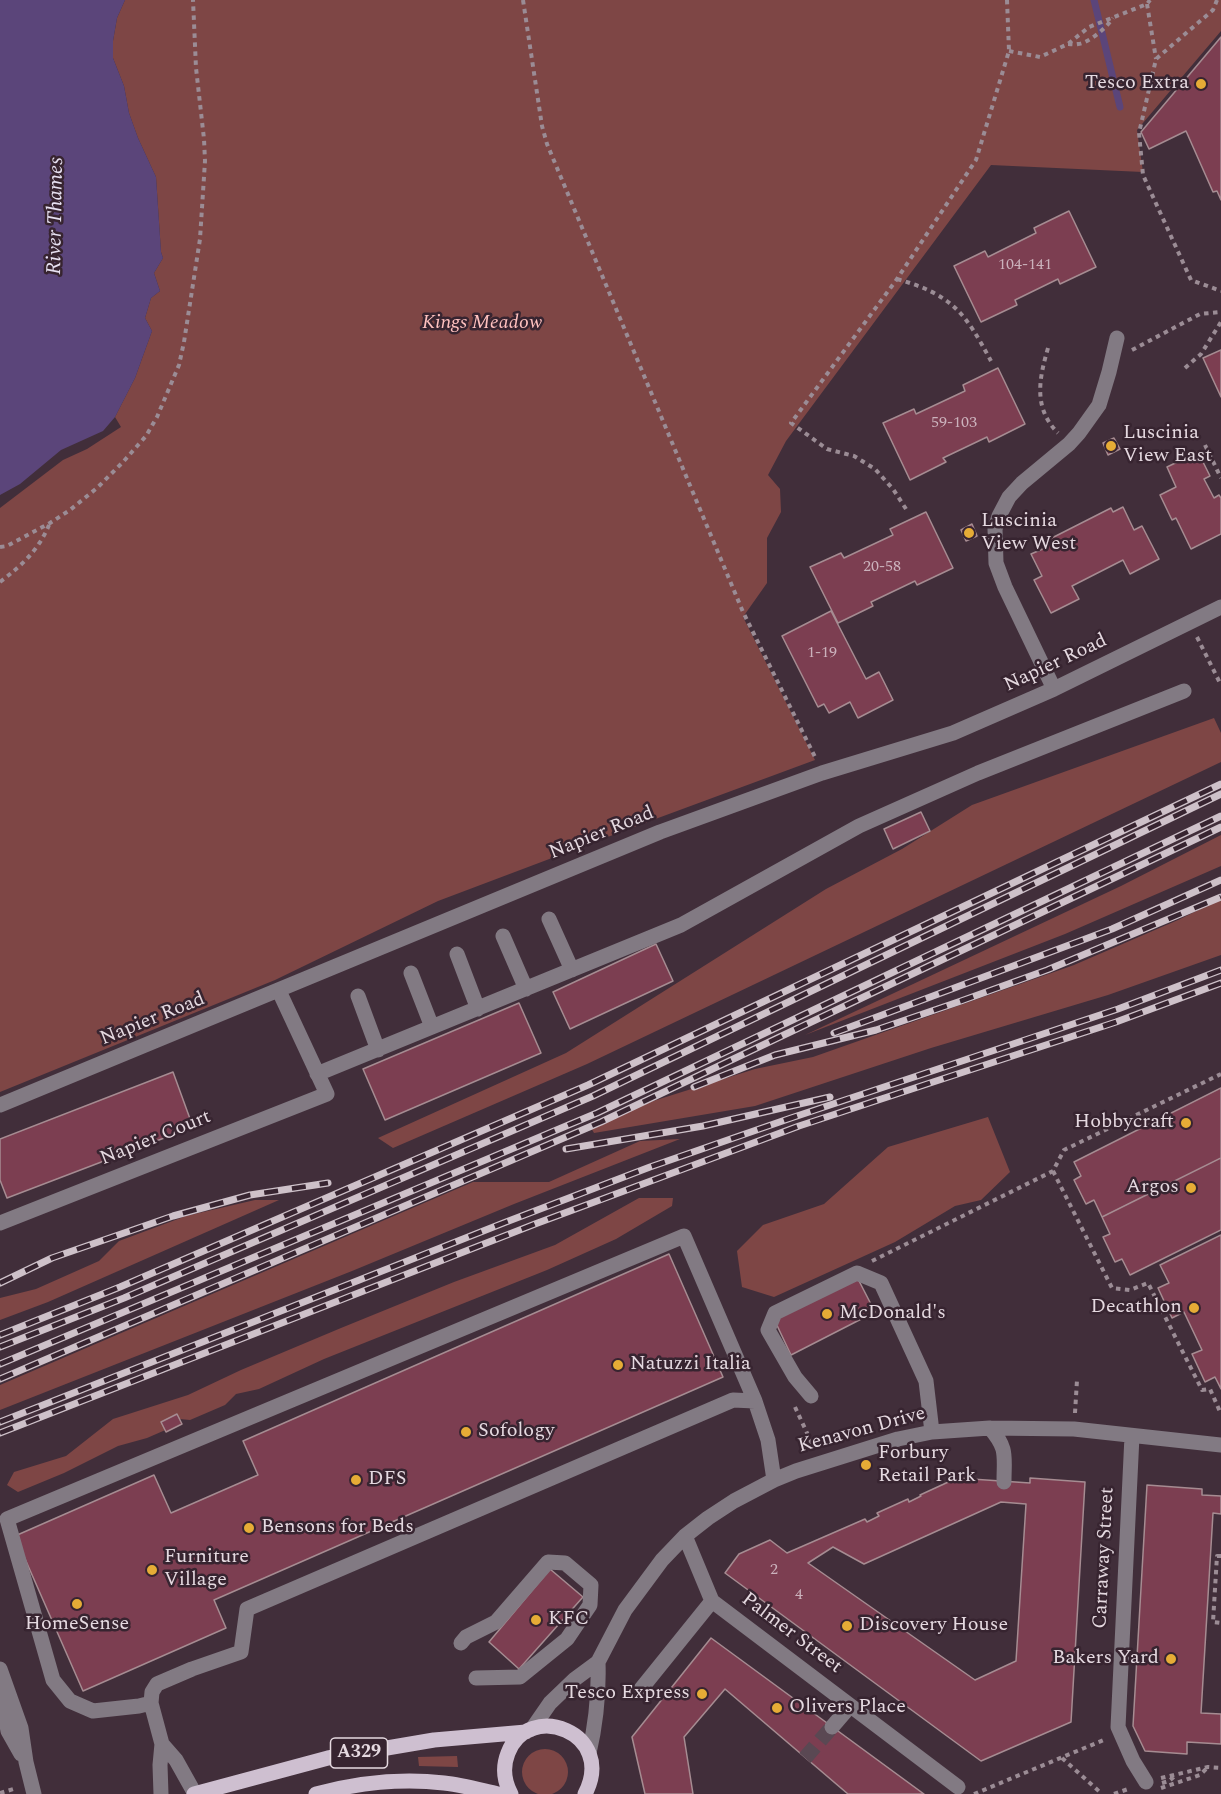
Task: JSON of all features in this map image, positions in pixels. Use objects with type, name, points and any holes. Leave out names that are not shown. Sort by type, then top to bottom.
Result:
[{"type":"main road","points":[[512,1794],[507,1786],[504,1773],[509,1749],[516,1740],[529,1731],[545,1726],[557,1727],[569,1732],[583,1743],[589,1753],[592,1773],[585,1794]]},
{"type":"main road","name":"A329","points":[[195,1794],[328,1758],[434,1740],[529,1731]]},
{"type":"main road","points":[[592,1773],[598,1794]]},
{"type":"main road","name":"A329","points":[[316,1794],[371,1783],[409,1782],[443,1783],[498,1794]]},
{"type":"street","points":[[1054,689],[1005,587],[996,563],[995,529],[1009,497],[1022,483],[1069,444],[1099,405],[1117,338]]},
{"type":"street","name":"Napier Road","points":[[0,1105],[660,832],[822,773],[952,734],[1054,689],[1221,607]]},
{"type":"street","points":[[279,991],[317,1074],[681,925],[870,821],[978,773],[1184,691]]},
{"type":"street","points":[[549,919],[572,970]]},
{"type":"street","points":[[503,936],[526,988]]},
{"type":"street","points":[[457,954],[478,1009]]},
{"type":"street","points":[[411,973],[432,1027]]},
{"type":"street","points":[[358,996],[378,1050]]},
{"type":"street","name":"Napier Court","points":[[0,1223],[327,1094],[317,1074]]},
{"type":"street","points":[[151,1703],[93,1711],[70,1701],[53,1680],[7,1520],[684,1236],[756,1401],[768,1440],[774,1480]]},
{"type":"street","points":[[811,1396],[795,1377],[768,1330],[775,1313],[856,1273],[881,1283],[926,1381],[932,1432]]},
{"type":"street","points":[[161,1794],[162,1743],[151,1703],[152,1692],[157,1684],[241,1652],[247,1609],[733,1400],[756,1401]]},
{"type":"street","points":[[990,1428],[1000,1441],[1004,1453],[1004,1482]]},
{"type":"street","name":"Kenavon Drive","points":[[529,1731],[550,1703],[575,1679],[598,1662],[625,1610],[662,1560],[685,1536],[734,1501],[774,1480],[898,1439],[932,1432],[990,1428],[1074,1429],[1221,1445]]},
{"type":"street","name":"Carraway Street","points":[[1132,1436],[1118,1727],[1133,1761],[1149,1786]]},
{"type":"street","name":"Palmer Street","points":[[685,1536],[712,1601],[958,1787]]},
{"type":"street","points":[[461,1643],[466,1637],[496,1622],[548,1562],[565,1563],[591,1586],[590,1605],[567,1639],[520,1677],[476,1678]]},
{"type":"street","points":[[641,1689],[712,1601]]},
{"type":"street","name":"Kenavon Drive","points":[[589,1753],[595,1728],[599,1690],[598,1662]]},
{"type":"street","points":[[0,1670],[21,1728],[34,1794]]},
{"type":"street","points":[[0,1690],[8,1731],[26,1762]]},
{"type":"street","points":[[832,1727],[850,1706]]},
{"type":"street","points":[[162,1743],[176,1760],[195,1794]]},
{"type":"path","points":[[0,547],[7,546],[50,523],[97,488],[146,436],[157,417],[179,365],[200,239],[205,161],[196,69],[193,0]]},
{"type":"path","points":[[523,0],[542,126],[547,144],[743,612],[822,773]]},
{"type":"path","points":[[906,508],[875,469],[854,456],[826,449],[791,423],[897,279],[976,160],[1009,51],[1007,0]]},
{"type":"path","points":[[1156,59],[1213,10],[1217,0]]},
{"type":"path","points":[[1009,51],[1040,57],[1068,44],[1089,27],[1148,2],[1156,59],[1138,133],[1143,175],[1191,280],[1221,291]]},
{"type":"path","points":[[1068,44],[1078,45],[1087,40],[1107,27],[1113,18]]},
{"type":"path","points":[[897,279],[941,296],[962,313],[991,361]]},
{"type":"path","points":[[1112,360],[1200,314],[1221,312]]},
{"type":"path","points":[[1185,368],[1202,354],[1221,322]]},
{"type":"path","points":[[1048,348],[1040,376],[1040,399],[1050,425],[1069,444]]},
{"type":"path","points":[[1205,445],[1221,478]]},
{"type":"path","points":[[0,582],[21,566],[42,541],[50,523]]},
{"type":"path","points":[[1189,623],[1221,685]]},
{"type":"path","points":[[870,1262],[1053,1171],[1064,1150],[1221,1074]]},
{"type":"path","points":[[1053,1171],[1112,1287],[1130,1290],[1148,1283],[1202,1390],[1209,1389],[1221,1414]]},
{"type":"path","points":[[1074,1429],[1077,1380]]},
{"type":"path","points":[[1221,1556],[1217,1556],[1213,1622],[1221,1623]]},
{"type":"path","points":[[973,1794],[1120,1732]]},
{"type":"path","points":[[1062,1758],[1102,1794]]},
{"type":"path","points":[[1149,1786],[1190,1770],[1208,1767],[1221,1768]]},
{"type":"path","points":[[1114,1794],[1200,1775],[1208,1767]]},
{"type":"green space","name":"Kings Meadow","points":[[125,0],[1221,0],[1221,31],[1137,130],[1143,172],[991,165],[786,441],[768,475],[780,489],[781,512],[767,538],[767,583],[743,617],[815,760],[438,901],[275,980],[0,1092],[0,508],[63,460],[87,449],[121,427],[115,417],[135,378],[152,331],[145,318],[151,298],[160,291],[154,273],[163,258],[156,177],[138,138],[129,113],[124,86],[113,58],[117,18]]},
{"type":"green space","points":[[1214,718],[1221,733],[1221,762],[587,1064],[393,1148],[378,1138],[566,1053],[826,889],[902,849],[972,805]]},
{"type":"green space","points":[[1221,835],[1221,866],[1065,934],[805,1035],[1121,886]]},
{"type":"green space","points":[[1221,899],[1221,955],[1108,995],[931,1048],[755,1106],[594,1133],[589,1124],[631,1108],[755,1069],[813,1057],[1074,965]]},
{"type":"green space","points":[[988,1117],[1010,1172],[981,1200],[955,1206],[895,1242],[774,1297],[742,1287],[737,1251],[763,1225],[824,1204],[888,1147]]},
{"type":"green space","points":[[680,1139],[0,1410],[0,1385],[473,1182],[549,1182],[640,1141]]},
{"type":"green space","points":[[639,1198],[673,1198],[672,1206],[616,1239],[547,1270],[324,1359],[259,1389],[236,1394],[225,1405],[190,1420],[180,1419],[170,1428],[147,1438],[118,1446],[64,1473],[18,1492],[7,1485],[14,1472],[66,1456],[113,1419],[188,1395],[341,1328],[454,1282],[555,1245]]},
{"type":"green space","points":[[255,1200],[279,1200],[48,1302],[0,1320],[0,1298],[36,1289],[99,1261],[119,1241],[186,1216]]},
{"type":"green space","points":[[545,1749],[561,1756],[568,1772],[561,1788],[545,1795],[529,1788],[522,1772],[529,1756]]},
{"type":"green space","points":[[457,1756],[458,1767],[419,1766],[418,1757]]},
{"type":"water","name":"River Thames","points":[[0,0],[125,0],[117,18],[113,58],[124,86],[129,113],[138,138],[156,177],[163,258],[154,273],[160,291],[151,298],[145,318],[152,331],[135,378],[115,417],[103,431],[61,450],[20,484],[0,495]]},
{"type":"building","name":"Tesco Extra","points":[[1221,37],[1221,200],[1217,191],[1213,192],[1186,131],[1149,149],[1141,132]]},
{"type":"building","points":[[1069,211],[1096,267],[1060,284],[1058,279],[1015,300],[1017,305],[981,322],[954,266],[985,251],[988,257],[1036,233],[1034,228]]},
{"type":"building","points":[[1221,350],[1221,397],[1203,358]]},
{"type":"building","points":[[998,368],[1025,424],[989,442],[987,437],[943,458],[946,462],[910,480],[883,423],[914,409],[916,414],[965,391],[963,385]]},
{"type":"building","name":"Luscinia View East","points":[[1114,438],[1120,449],[1108,455],[1103,443]]},
{"type":"building","points":[[1198,452],[1210,476],[1204,479],[1214,498],[1219,495],[1221,498],[1221,534],[1191,549],[1176,518],[1172,520],[1160,495],[1176,487],[1167,467]]},
{"type":"building","points":[[1123,507],[1134,530],[1142,526],[1159,559],[1130,574],[1123,560],[1072,586],[1079,599],[1051,613],[1034,580],[1042,576],[1031,554],[1045,548],[1042,543],[1111,508],[1113,512]]},
{"type":"building","points":[[926,512],[953,568],[917,585],[915,581],[871,602],[873,606],[838,623],[810,567],[841,553],[844,558],[893,535],[890,529]]},
{"type":"building","name":"Luscinia View West","points":[[972,524],[977,536],[966,541],[961,530]]},
{"type":"building","points":[[831,611],[866,679],[879,672],[893,700],[858,718],[850,702],[829,713],[824,704],[818,707],[782,636]]},
{"type":"building","points":[[921,812],[930,831],[893,849],[884,829]]},
{"type":"building","points":[[656,944],[673,981],[570,1029],[553,992]]},
{"type":"building","points":[[519,1003],[541,1053],[385,1120],[363,1069]]},
{"type":"building","points":[[173,1072],[193,1127],[7,1198],[0,1180],[0,1139]]},
{"type":"building","name":"Hobbycraft","points":[[1221,1088],[1221,1158],[1102,1217],[1094,1200],[1086,1204],[1074,1180],[1081,1176],[1074,1162]]},
{"type":"building","name":"Argos","points":[[1221,1158],[1221,1230],[1130,1275],[1122,1259],[1115,1262],[1103,1237],[1110,1234],[1102,1217]]},
{"type":"building","name":"Decathlon","points":[[1221,1235],[1221,1389],[1215,1377],[1205,1382],[1192,1354],[1202,1350],[1184,1312],[1172,1318],[1158,1288],[1169,1283],[1160,1265]]},
{"type":"building","points":[[669,1254],[723,1377],[214,1600],[226,1628],[83,1691],[15,1536],[154,1475],[171,1513],[258,1475],[243,1441]]},
{"type":"building","name":"McDonald's","points":[[857,1277],[875,1312],[791,1355],[774,1319]]},
{"type":"building","points":[[177,1414],[182,1424],[166,1432],[161,1422]]},
{"type":"building","name":"Discovery House","points":[[957,1478],[1030,1483],[1030,1478],[1085,1482],[1071,1722],[981,1761],[725,1573],[739,1554],[770,1540],[787,1553],[865,1519],[867,1522],[879,1516],[877,1513],[908,1499],[909,1502]],"holes":[[[1001,1502],[1026,1504],[1016,1661],[975,1680],[808,1563],[833,1547],[864,1564]]]},
{"type":"building","name":"Bakers Yard","points":[[1147,1485],[1202,1489],[1202,1495],[1221,1496],[1221,1514],[1213,1513],[1201,1713],[1221,1714],[1221,1744],[1187,1742],[1187,1754],[1145,1751],[1133,1726]]},
{"type":"building","name":"KFC","points":[[550,1569],[583,1597],[519,1669],[489,1642]]},
{"type":"building","name":"Olivers Place","points":[[711,1638],[924,1794],[848,1794],[725,1689],[684,1737],[693,1794],[645,1794],[632,1737]]},
{"type":"waterway","points":[[1094,0],[1120,107]]},
{"type":"tunnel","points":[[805,1758],[832,1727]]},
{"type":"railway","points":[[0,1335],[120,1287],[588,1085],[1221,784]]},
{"type":"railway","points":[[0,1347],[124,1298],[593,1096],[1221,794]]},
{"type":"railway","points":[[0,1364],[597,1113],[1221,816]]},
{"type":"railway","points":[[0,1379],[601,1122],[1221,827]]},
{"type":"railway","points":[[834,1033],[1112,929],[1221,880]]},
{"type":"railway","points":[[694,1087],[775,1055],[876,1030],[1047,970],[1221,897]]},
{"type":"railway","points":[[0,1422],[650,1167],[1118,1009],[1221,970]]},
{"type":"railway","points":[[0,1433],[535,1224],[799,1126],[1116,1022],[1221,983]]},
{"type":"railway","points":[[566,1149],[703,1126],[830,1097]]},
{"type":"railway","points":[[0,1283],[52,1258],[173,1216],[250,1195],[328,1183]]},
{"type":"place","name":"Tesco Extra","points":[[1201,84]]},
{"type":"place","name":"Luscinia View East","points":[[1111,446]]},
{"type":"place","name":"Luscinia View West","points":[[969,533]]},
{"type":"place","name":"Hobbycraft","points":[[1186,1123]]},
{"type":"place","name":"Argos","points":[[1191,1188]]},
{"type":"place","name":"Decathlon","points":[[1194,1308]]},
{"type":"place","name":"McDonald's","points":[[827,1314]]},
{"type":"place","name":"Natuzzi Italia","points":[[618,1365]]},
{"type":"place","name":"Sofology","points":[[466,1432]]},
{"type":"place","name":"Forbury Retail Park","points":[[866,1465]]},
{"type":"place","name":"DFS","points":[[356,1480]]},
{"type":"place","name":"Bensons for Beds","points":[[249,1528]]},
{"type":"place","name":"Furniture Village","points":[[152,1570]]},
{"type":"place","name":"HomeSense","points":[[77,1604]]},
{"type":"place","name":"KFC","points":[[536,1620]]},
{"type":"place","name":"Discovery House","points":[[847,1626]]},
{"type":"place","name":"Bakers Yard","points":[[1171,1659]]},
{"type":"place","name":"Tesco Express","points":[[702,1694]]},
{"type":"place","name":"Olivers Place","points":[[777,1708]]}]
